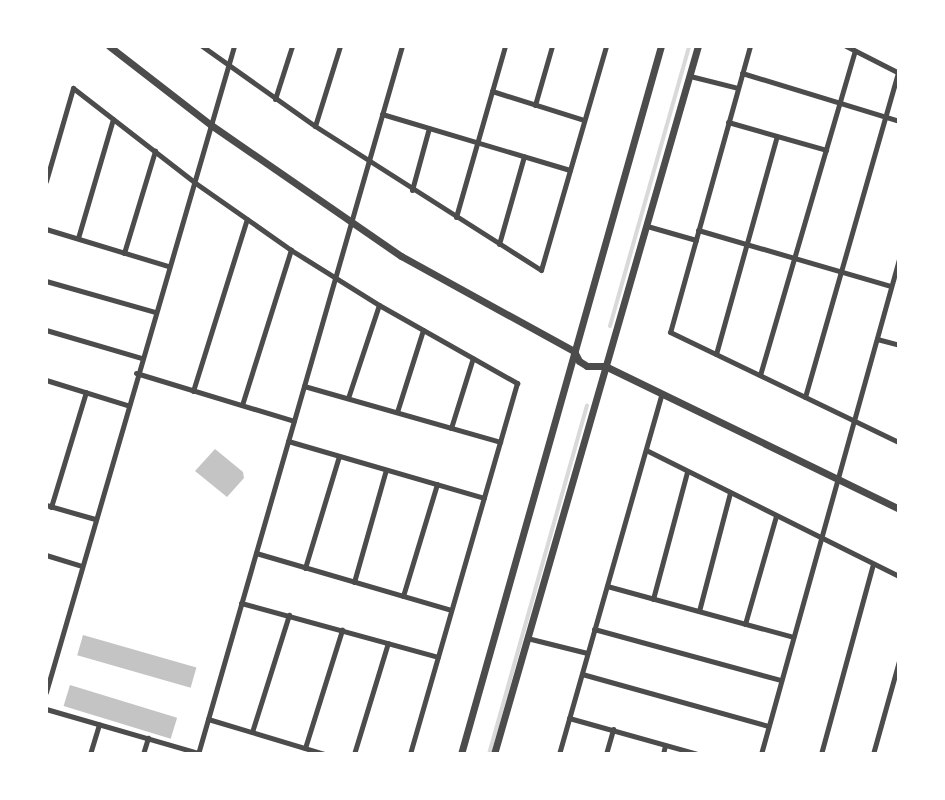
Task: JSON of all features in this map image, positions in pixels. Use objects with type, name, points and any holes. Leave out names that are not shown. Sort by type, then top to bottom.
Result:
[{"type":"street","points":[[110,46],[211,125],[351,222],[410,261],[574,350],[579,361],[587,366],[605,366],[662,396],[899,509]]},
{"type":"street","points":[[202,46],[228,68],[315,126],[412,190],[541,270],[606,46]]},
{"type":"street","points":[[46,692],[48,679],[136,373],[234,46]]},
{"type":"street","points":[[275,99],[292,46]]},
{"type":"street","points":[[315,126],[340,46]]},
{"type":"street","points":[[46,709],[198,754],[402,46]]},
{"type":"street","points":[[456,217],[505,46]]},
{"type":"street","points":[[535,105],[552,46]]},
{"type":"street","points":[[461,754],[661,46]]},
{"type":"street","points":[[494,754],[698,46]]},
{"type":"street","points":[[750,46],[670,332],[899,442]]},
{"type":"street","points":[[805,397],[898,73],[846,46]]},
{"type":"street","points":[[760,375],[855,51]]},
{"type":"street","points":[[742,73],[899,121]]},
{"type":"street","points":[[690,76],[738,88]]},
{"type":"street","points":[[46,181],[73,88],[194,182],[291,250],[379,305],[517,383],[410,754]]},
{"type":"street","points":[[492,91],[584,120]]},
{"type":"street","points":[[382,114],[570,170]]},
{"type":"street","points":[[78,238],[113,119]]},
{"type":"street","points":[[728,122],[826,150]]},
{"type":"street","points":[[412,190],[429,128]]},
{"type":"street","points":[[716,354],[777,136]]},
{"type":"street","points":[[124,253],[154,151]]},
{"type":"street","points":[[499,244],[524,156]]},
{"type":"street","points":[[193,390],[247,219]]},
{"type":"street","points":[[647,226],[696,240]]},
{"type":"street","points":[[46,229],[168,266]]},
{"type":"street","points":[[698,230],[891,286]]},
{"type":"street","points":[[242,405],[291,250]]},
{"type":"street","points":[[760,754],[899,259]]},
{"type":"street","points":[[46,281],[155,312]]},
{"type":"street","points":[[348,398],[379,305]]},
{"type":"street","points":[[46,330],[141,358]]},
{"type":"street","points":[[397,412],[423,330]]},
{"type":"street","points":[[877,339],[899,345]]},
{"type":"street","points":[[451,428],[473,358]]},
{"type":"street","points":[[136,373],[294,421]]},
{"type":"street","points":[[46,380],[127,405]]},
{"type":"street","points":[[304,386],[500,442]]},
{"type":"street","points":[[86,392],[48,506],[94,519]]},
{"type":"street","points":[[559,754],[662,396]]},
{"type":"street","points":[[288,441],[484,498]]},
{"type":"street","points":[[646,450],[899,576]]},
{"type":"street","points":[[305,568],[339,456]]},
{"type":"street","points":[[354,582],[386,470]]},
{"type":"street","points":[[653,599],[687,472]]},
{"type":"street","points":[[403,596],[437,484]]},
{"type":"street","points":[[699,611],[730,493]]},
{"type":"street","points":[[745,624],[776,516]]},
{"type":"street","points":[[256,553],[451,610]]},
{"type":"street","points":[[46,555],[81,566]]},
{"type":"street","points":[[821,754],[873,564]]},
{"type":"street","points":[[607,586],[793,637]]},
{"type":"street","points":[[241,602],[438,656]]},
{"type":"street","points":[[252,732],[289,616]]},
{"type":"street","points":[[594,629],[781,680]]},
{"type":"street","points":[[306,748],[342,630]]},
{"type":"street","points":[[527,638],[588,653]]},
{"type":"street","points":[[354,754],[388,643]]},
{"type":"street","points":[[873,754],[899,661]]},
{"type":"street","points":[[582,674],[768,726]]},
{"type":"street","points":[[569,718],[698,754]]},
{"type":"street","points":[[208,719],[325,754]]},
{"type":"street","points":[[90,754],[98,724]]},
{"type":"street","points":[[606,754],[613,729]]},
{"type":"street","points":[[143,754],[148,738]]},
{"type":"street","points":[[663,754],[665,745]]},
{"type":"building","points":[[215,449],[243,472],[244,478],[227,497],[195,471]]},
{"type":"building","points":[[83,635],[196,668],[191,688],[77,655]]},
{"type":"building","points":[[70,685],[177,718],[171,739],[64,706]]},
{"type":"waterway","points":[[610,326],[689,46]]},
{"type":"waterway","points":[[489,754],[587,405]]}]
